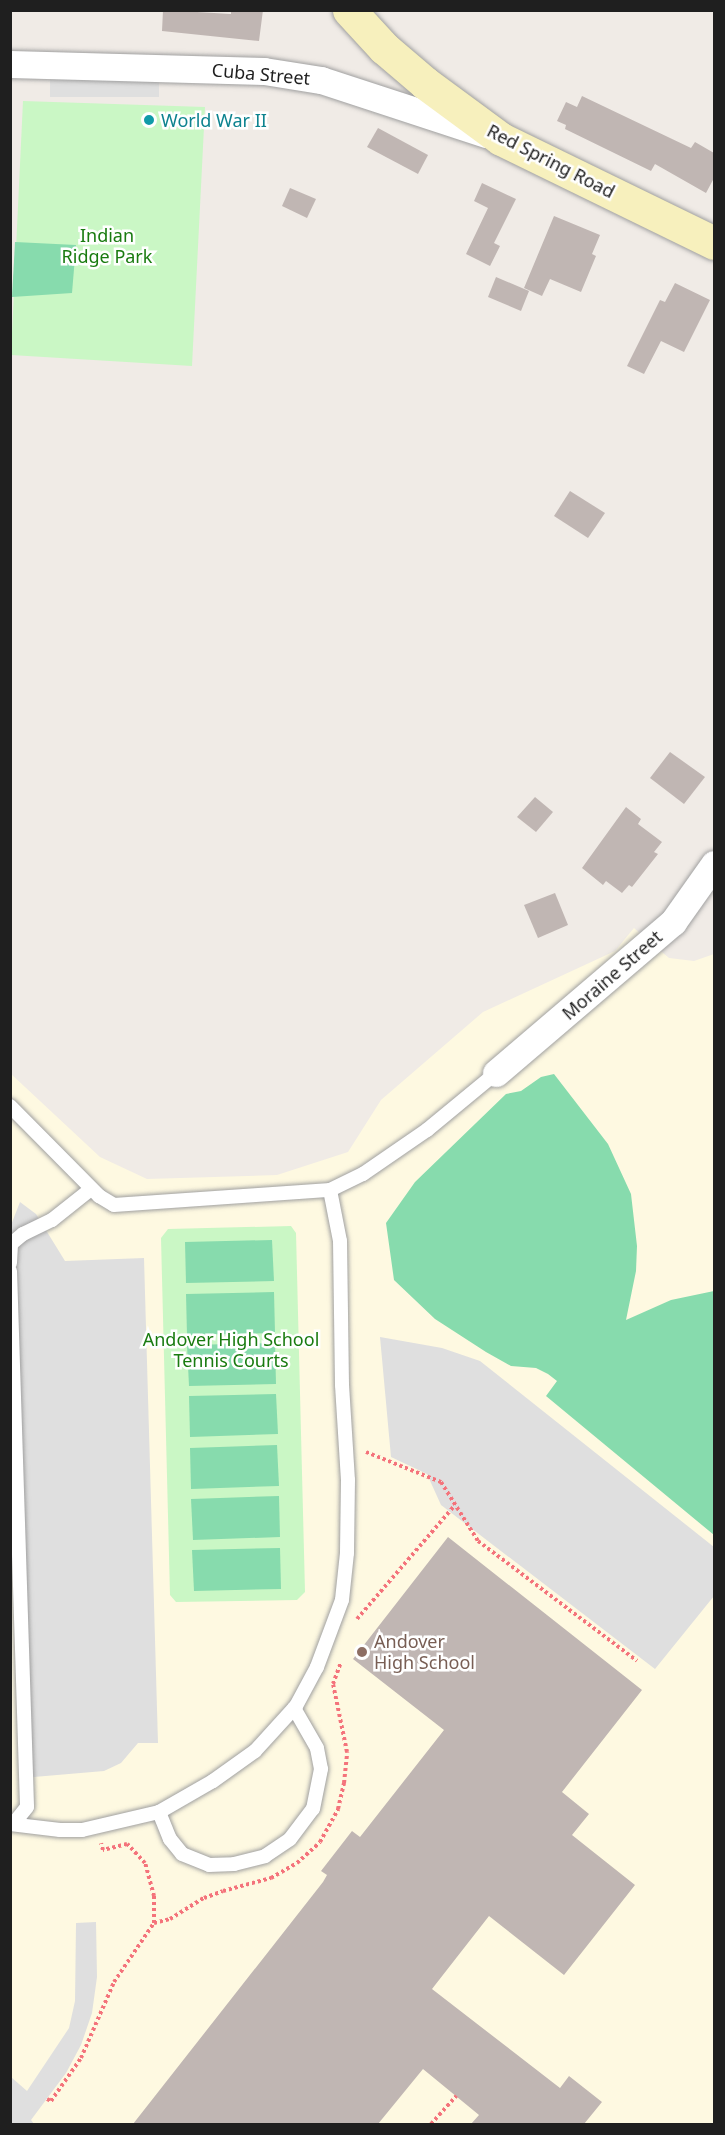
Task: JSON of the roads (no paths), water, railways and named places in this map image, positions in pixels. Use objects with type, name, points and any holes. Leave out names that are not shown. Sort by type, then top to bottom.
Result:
[{"type":"main road","name":"Red Spring Road","points":[[349,10],[384,48],[417,76],[501,139],[714,243]]},
{"type":"street","name":"Cuba Street","points":[[10,64],[264,70],[321,80],[501,139]]},
{"type":"street","name":"Moraine Street","points":[[496,1073],[673,922],[713,869]]},
{"type":"lane","points":[[10,1106],[91,1189],[106,1202],[122,1206],[330,1190],[363,1174],[427,1130],[496,1073]]},
{"type":"lane","points":[[10,1263],[11,1244],[23,1234],[52,1220],[91,1189]]},
{"type":"lane","points":[[12,1824],[60,1830],[98,1828],[159,1812],[213,1782],[255,1751],[294,1708],[317,1667],[342,1600],[347,1552],[348,1480],[342,1385],[340,1241],[330,1190]]},
{"type":"lane","points":[[10,1271],[27,1808],[12,1824]]},
{"type":"lane","points":[[159,1812],[170,1839],[182,1854],[208,1865],[249,1861],[277,1850],[303,1826],[313,1809],[321,1769],[317,1748],[294,1708]]},
{"type":"place","name":"World War II","points":[[149,120]]},
{"type":"place","name":"Andover High School","points":[[362,1652]]},
{"type":"park label","name":"Indian Ridge Park","points":[[107,246]]},
{"type":"park label","name":"Andover High School Tennis Courts","points":[[231,1350]]}]
